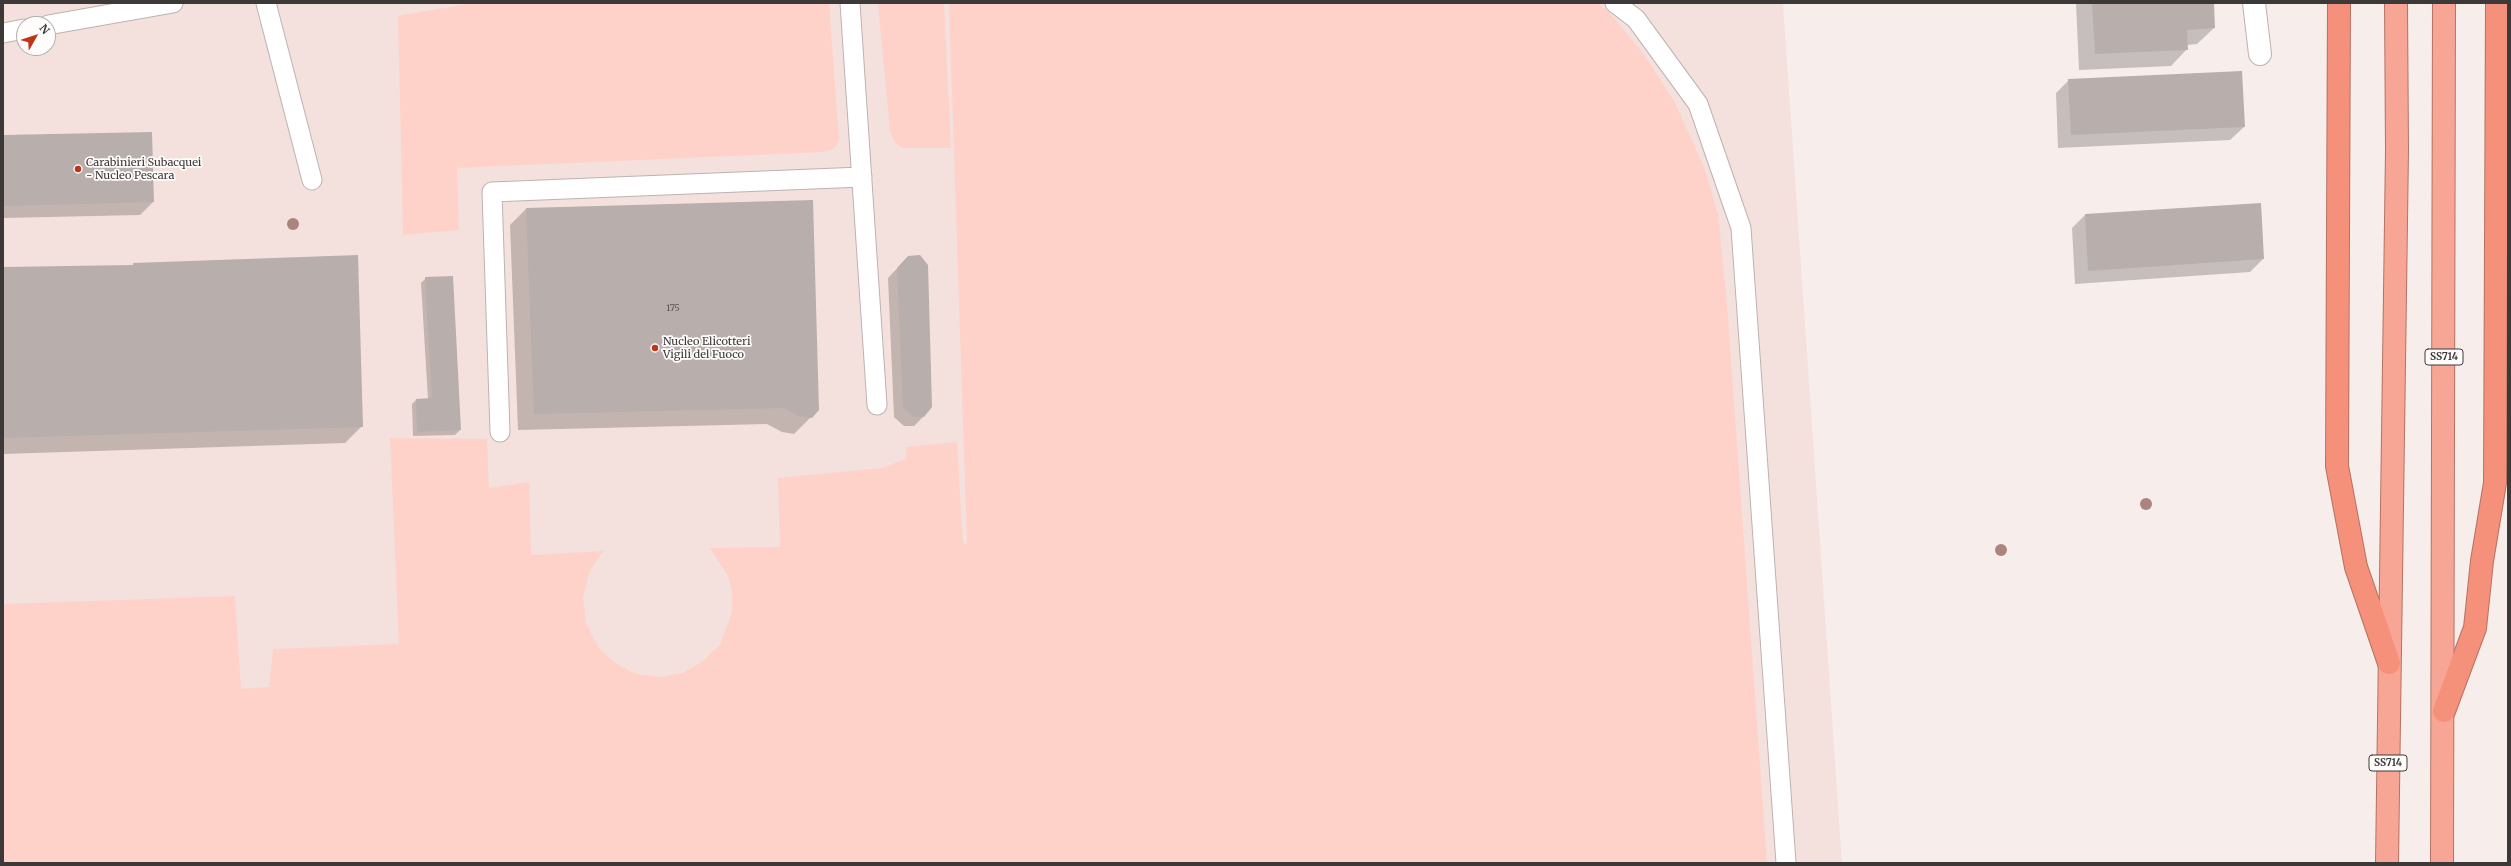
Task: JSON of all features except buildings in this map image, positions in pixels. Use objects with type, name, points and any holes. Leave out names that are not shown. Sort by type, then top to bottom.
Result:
[{"type":"highway","points":[[2339,3],[2337,466],[2356,567],[2388,663]]},
{"type":"highway","name":"SS714","points":[[2387,863],[2388,663],[2397,150],[2396,3]]},
{"type":"highway","name":"SS714","points":[[2442,863],[2444,711],[2444,3]]},
{"type":"highway","points":[[2444,711],[2475,628],[2482,561],[2494,483],[2497,3]]},
{"type":"street","points":[[2254,3],[2260,54]]},
{"type":"lane","points":[[56,24],[173,3]]},
{"type":"lane","points":[[266,3],[312,180]]},
{"type":"lane","points":[[850,3],[877,405]]},
{"type":"lane","points":[[1616,3],[1636,19],[1698,104],[1741,228],[1786,863]]},
{"type":"lane","points":[[3,33],[16,31]]},
{"type":"lane","points":[[500,432],[492,192],[862,177]]},
{"type":"shaded area","points":[[3,3],[1783,3],[1842,863],[3,863]]},
{"type":"shaded area","points":[[473,3],[829,3],[839,140],[835,148],[824,152],[457,168],[459,230],[403,235],[398,16]]},
{"type":"shaded area","points":[[878,3],[944,3],[951,148],[902,148],[895,143],[890,132]]},
{"type":"shaded area","points":[[949,3],[1598,3],[1608,11],[1645,56],[1675,103],[1704,167],[1718,214],[1727,304],[1767,863],[3,863],[3,604],[235,596],[241,689],[269,687],[273,649],[399,644],[390,438],[487,439],[489,488],[529,482],[531,555],[603,551],[589,572],[583,598],[586,623],[598,647],[615,663],[636,674],[660,677],[683,673],[703,661],[720,645],[732,612],[732,591],[728,576],[710,548],[780,547],[778,478],[882,468],[906,459],[906,447],[957,442],[963,543],[967,544]]},
{"type":"place","name":"Carabinieri Subacquei - Nucleo Pescara","points":[[78,169]]},
{"type":"place","name":"Nucleo Elicotteri Vigili del Fuoco","points":[[655,348]]}]
